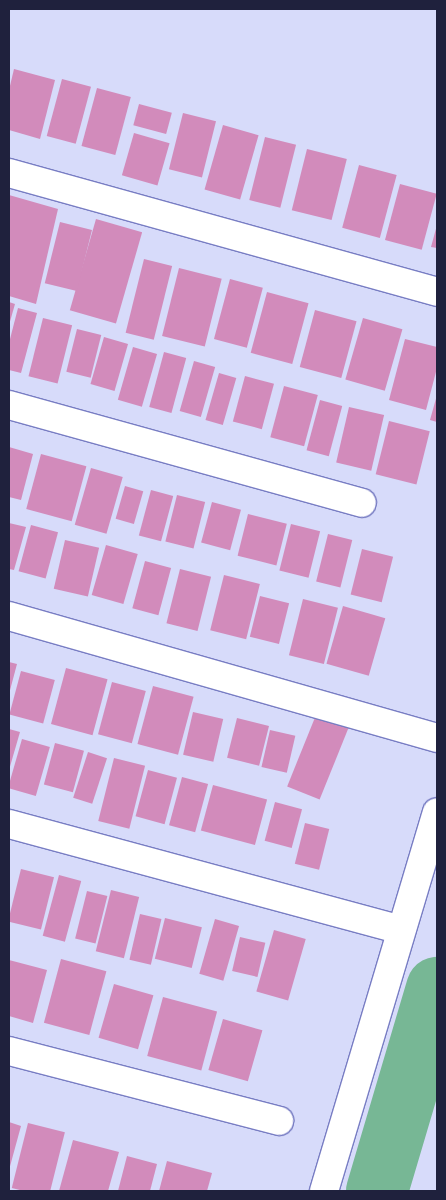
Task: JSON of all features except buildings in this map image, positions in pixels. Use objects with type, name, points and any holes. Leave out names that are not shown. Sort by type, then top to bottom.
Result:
[{"type":"street","points":[[9,173],[437,292]]},
{"type":"street","points":[[9,405],[362,503]]},
{"type":"street","points":[[9,616],[437,738]]},
{"type":"street","points":[[324,1191],[437,812]]},
{"type":"street","points":[[9,824],[402,930]]},
{"type":"street","points":[[9,1051],[279,1121]]},
{"type":"waterway","points":[[377,1191],[437,988]]}]
